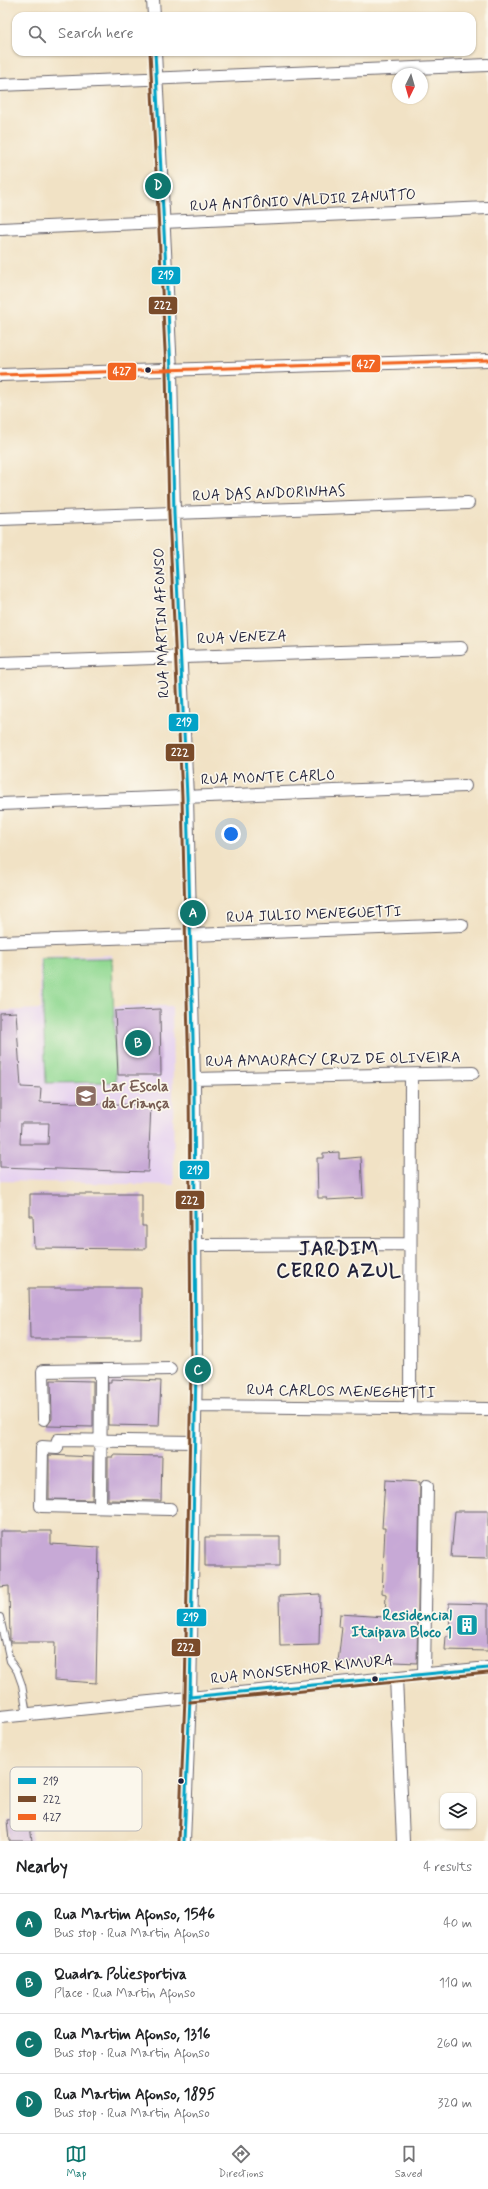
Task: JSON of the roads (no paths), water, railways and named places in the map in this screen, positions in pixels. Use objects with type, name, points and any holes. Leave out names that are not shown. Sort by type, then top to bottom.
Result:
[{"type":"street","points":[[153,0],[154,12]]},
{"type":"street","name":"RUA MARTIN AFONSO","points":[[155,56],[171,370],[174,514],[187,797],[194,1079],[194,1442],[190,1697],[184,1841]]},
{"type":"street","points":[[0,85],[488,65]]},
{"type":"street","name":"RUA ANTÔNIO VALDIR ZANUTTO","points":[[0,229],[163,224],[488,208]]},
{"type":"street","points":[[0,375],[488,360]]},
{"type":"street","name":"RUA DAS ANDORINHAS","points":[[0,519],[468,503]]},
{"type":"street","name":"RUA VENEZA","points":[[0,663],[461,648]]},
{"type":"street","name":"RUA MONTE CARLO","points":[[0,804],[465,786]]},
{"type":"street","name":"RUA JULIO MENEGUETTI","points":[[0,942],[462,925]]},
{"type":"street","name":"RUA AMAURACY CRUZ DE OLIVEIRA","points":[[194,1079],[473,1073]]},
{"type":"street","points":[[410,1409],[411,1074]]},
{"type":"street","points":[[195,1245],[410,1244]]},
{"type":"street","points":[[44,1419],[43,1371],[170,1369]]},
{"type":"street","points":[[100,1507],[101,1370]]},
{"type":"street","name":"RUA CARLOS MENEGHETTI","points":[[194,1406],[488,1409]]},
{"type":"street","points":[[170,1509],[41,1506],[42,1447],[57,1448],[58,1440],[194,1442]]},
{"type":"street","points":[[424,1674],[428,1486]]},
{"type":"street","name":"RUA MONSENHOR KIMURA","points":[[0,1718],[190,1697],[488,1668]]},
{"type":"street","points":[[396,1677],[403,1841]]},
{"type":"lane","points":[[0,1617],[10,1660],[17,1671],[22,1684],[27,1714]]},
{"type":"place","name":"Rua Martim Afonso, 1895","points":[[158,186]]},
{"type":"place","name":"Rua Martim Afonso, 1546","points":[[193,913]]},
{"type":"place","name":"Quadra Poliesportiva","points":[[138,1043]]},
{"type":"place","name":"Lar Escola da Criança","points":[[86,1096]]},
{"type":"place","name":"Rua Martim Afonso, 1316","points":[[198,1370]]},
{"type":"place","name":"Residencial Itaipava Bloco 1","points":[[467,1625]]},
{"type":"district","name":"JARDIM CERRO AZUL","points":[[339,1260]]}]
